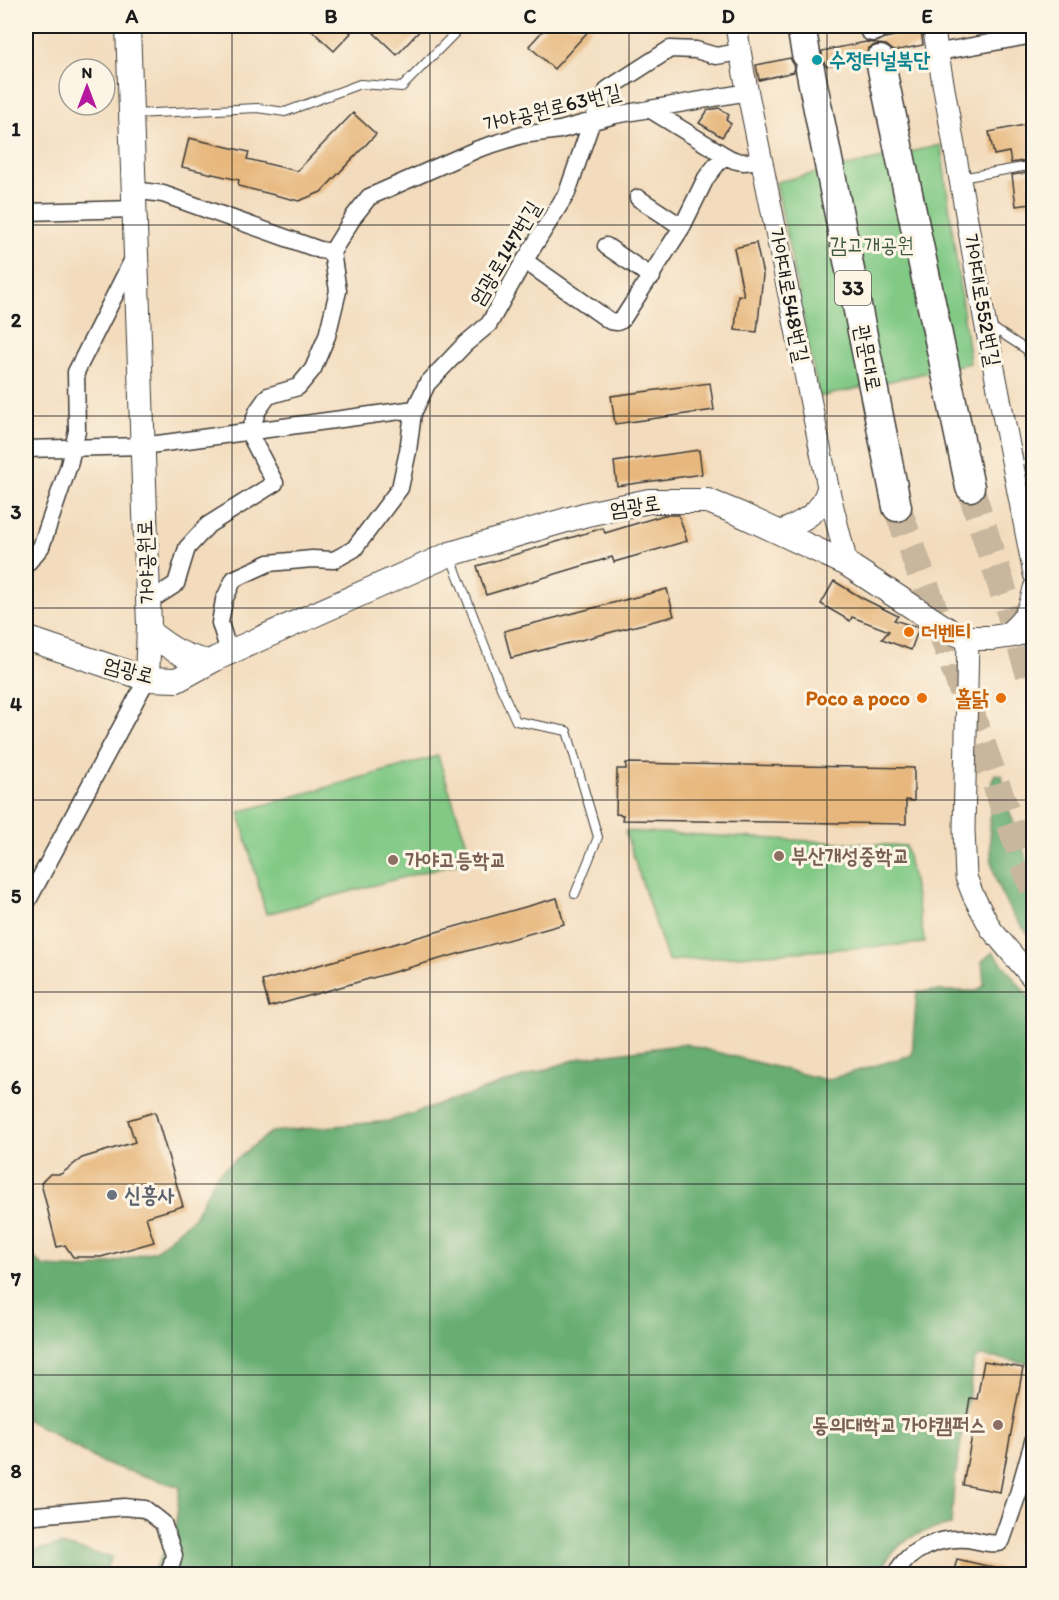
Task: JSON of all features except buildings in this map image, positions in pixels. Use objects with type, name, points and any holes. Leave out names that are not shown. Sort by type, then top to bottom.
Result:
[{"type":"highway","name":"관문대로","points":[[801,26],[897,507]]},
{"type":"highway","points":[[880,60],[970,487]]},
{"type":"main road","name":"가야공원로","points":[[128,26],[149,632],[147,679]]},
{"type":"main road","name":"엄광로","points":[[26,638],[147,679],[177,680],[219,657],[450,554],[587,514],[649,501],[708,501],[847,564],[974,640]]},
{"type":"main road","points":[[974,640],[1034,629]]},
{"type":"main road","points":[[149,632],[172,650],[188,658],[219,657]]},
{"type":"street","name":"가야대로548번길","points":[[736,26],[828,487],[847,564]]},
{"type":"street","name":"가야대로552번길","points":[[933,26],[985,322],[1034,574]]},
{"type":"street","points":[[939,52],[1007,33],[1034,35]]},
{"type":"street","name":"엄광로147번길","points":[[219,657],[220,623],[224,600],[234,579],[269,563],[312,559],[334,560],[354,549],[400,488],[415,409],[427,384],[465,344],[489,324],[567,193],[592,121],[608,89],[670,49],[696,50],[716,56],[740,52]]},
{"type":"street","name":"가야공원로63번길","points":[[332,252],[354,216],[369,197],[478,149],[522,135],[560,130],[649,108],[748,92]]},
{"type":"street","points":[[649,108],[735,162],[746,164],[762,159]]},
{"type":"street","points":[[525,261],[610,321],[622,320],[652,277],[682,227],[706,178],[724,155]]},
{"type":"street","points":[[26,212],[134,200],[163,194],[320,250],[332,252],[338,291],[327,336],[313,369],[298,387],[268,396],[258,410],[249,433],[275,483],[208,525],[187,548],[176,584],[148,602]]},
{"type":"street","points":[[638,198],[682,227]]},
{"type":"street","points":[[606,246],[652,277]]},
{"type":"street","points":[[26,565],[40,547],[69,465],[77,431],[76,372],[136,253]]},
{"type":"street","points":[[26,449],[143,446],[415,409]]},
{"type":"street","points":[[780,532],[808,518],[824,502],[828,487]]},
{"type":"street","points":[[974,640],[1020,624],[1028,611],[1034,588]]},
{"type":"street","points":[[974,640],[978,875],[1004,933],[1034,967]]},
{"type":"street","points":[[974,640],[964,830],[966,877],[991,929],[1034,980]]},
{"type":"street","name":"가야공원로","points":[[26,904],[147,679]]},
{"type":"street","points":[[896,1575],[901,1563],[910,1555],[941,1542],[968,1539],[999,1544],[1018,1494],[1034,1438]]},
{"type":"street","points":[[26,1516],[124,1507],[145,1509],[163,1523],[174,1555],[169,1575]]},
{"type":"lane","points":[[131,114],[257,108],[285,112],[360,84],[402,87],[462,26]]},
{"type":"lane","points":[[961,177],[1034,165]]},
{"type":"lane","points":[[985,322],[1027,350],[1034,372]]},
{"type":"lane","points":[[450,554],[501,688],[516,721],[567,731],[598,837],[575,894]]},
{"type":"green space","name":"감고개공원","points":[[941,145],[970,363],[819,397],[776,182]]},
{"type":"green space","points":[[438,756],[472,859],[266,914],[239,812]]},
{"type":"green space","points":[[995,774],[1002,775],[1009,810],[1033,877],[1033,939],[1005,902],[997,884],[990,847],[992,781]]},
{"type":"green space","points":[[625,831],[906,846],[925,943],[668,961]]},
{"type":"green space","points":[[993,952],[1033,1002],[1033,1364],[981,1356],[976,1358],[954,1485],[951,1525],[926,1531],[907,1540],[892,1553],[878,1574],[152,1574],[175,1531],[180,1487],[103,1463],[26,1419],[26,1250],[44,1267],[89,1269],[155,1251],[194,1217],[217,1174],[271,1132],[390,1121],[580,1058],[685,1044],[826,1080],[912,1055],[917,991],[977,991],[984,985],[982,961]]},
{"type":"green space","points":[[1033,1484],[1034,1550],[1019,1544]]},
{"type":"green space","points":[[60,1545],[112,1557],[105,1574],[26,1574],[26,1552]]},
{"type":"tunnel","points":[[970,487],[1034,687]]},
{"type":"tunnel","points":[[897,507],[1034,890]]},
{"type":"place","name":"수정터널북단","points":[[817,60]]},
{"type":"place","name":"더벤티","points":[[909,632]]},
{"type":"place","name":"Poco a poco","points":[[922,698]]},
{"type":"place","name":"홀닭","points":[[1001,698]]},
{"type":"place","name":"부산개성중학교","points":[[779,856]]},
{"type":"place","name":"가야고등학교","points":[[393,860]]},
{"type":"place","name":"신흥사","points":[[112,1195]]},
{"type":"place","name":"동의대학교 가야캠퍼스","points":[[998,1425]]}]
